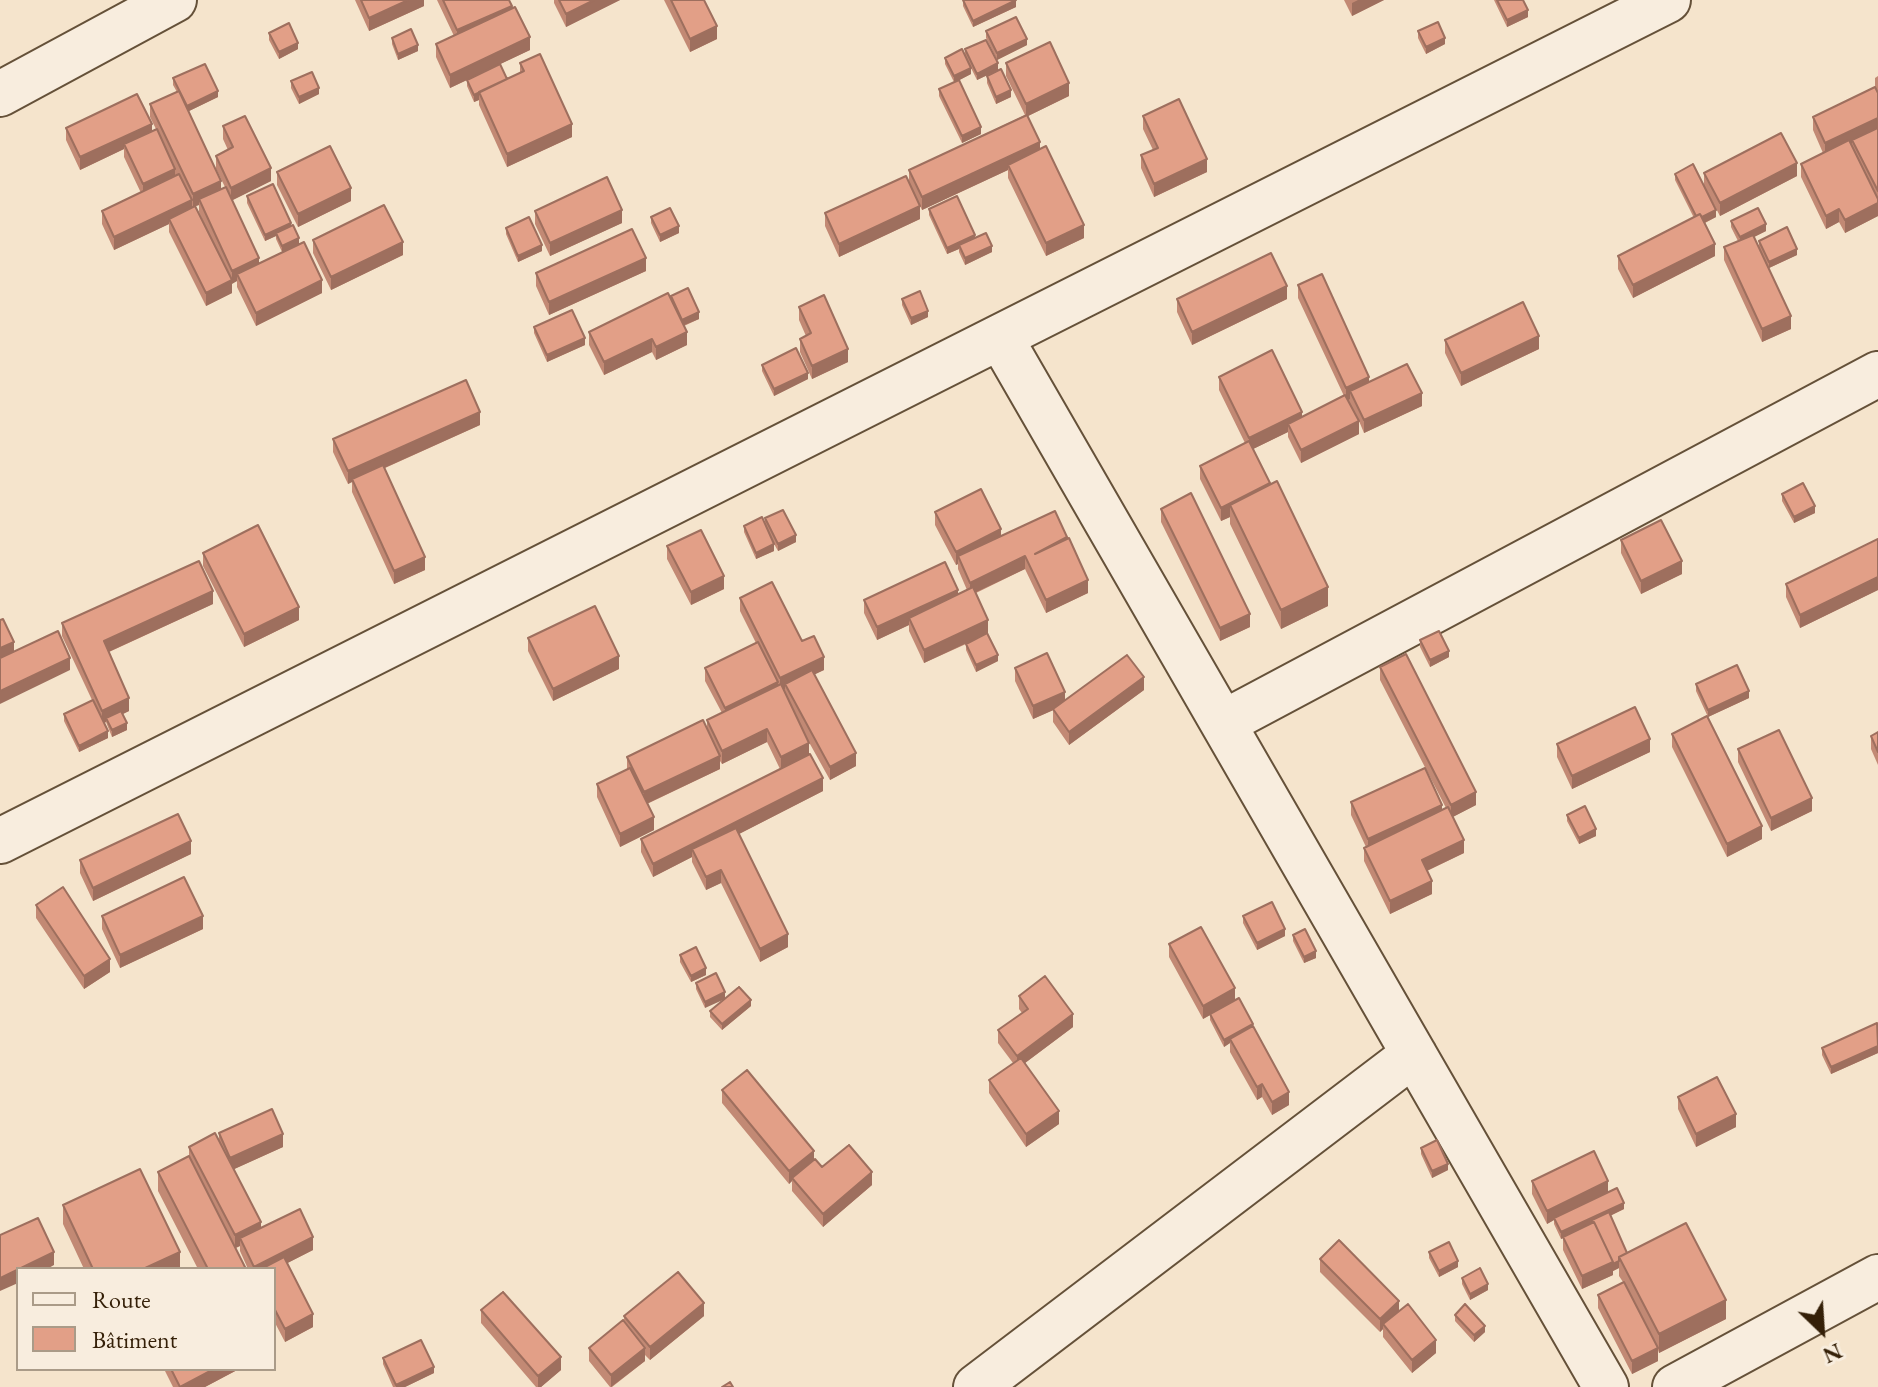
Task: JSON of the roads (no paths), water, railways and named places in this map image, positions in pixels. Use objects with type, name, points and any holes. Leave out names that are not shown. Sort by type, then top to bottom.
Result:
[{"type":"street","points":[[0,94],[174,0]]},
{"type":"street","points":[[0,841],[1668,0]]},
{"type":"street","points":[[1000,337],[1606,1387]]},
{"type":"street","points":[[1223,723],[1878,374]]},
{"type":"street","points":[[976,1387],[1414,1054]]},
{"type":"street","points":[[1675,1387],[1878,1277]]}]
